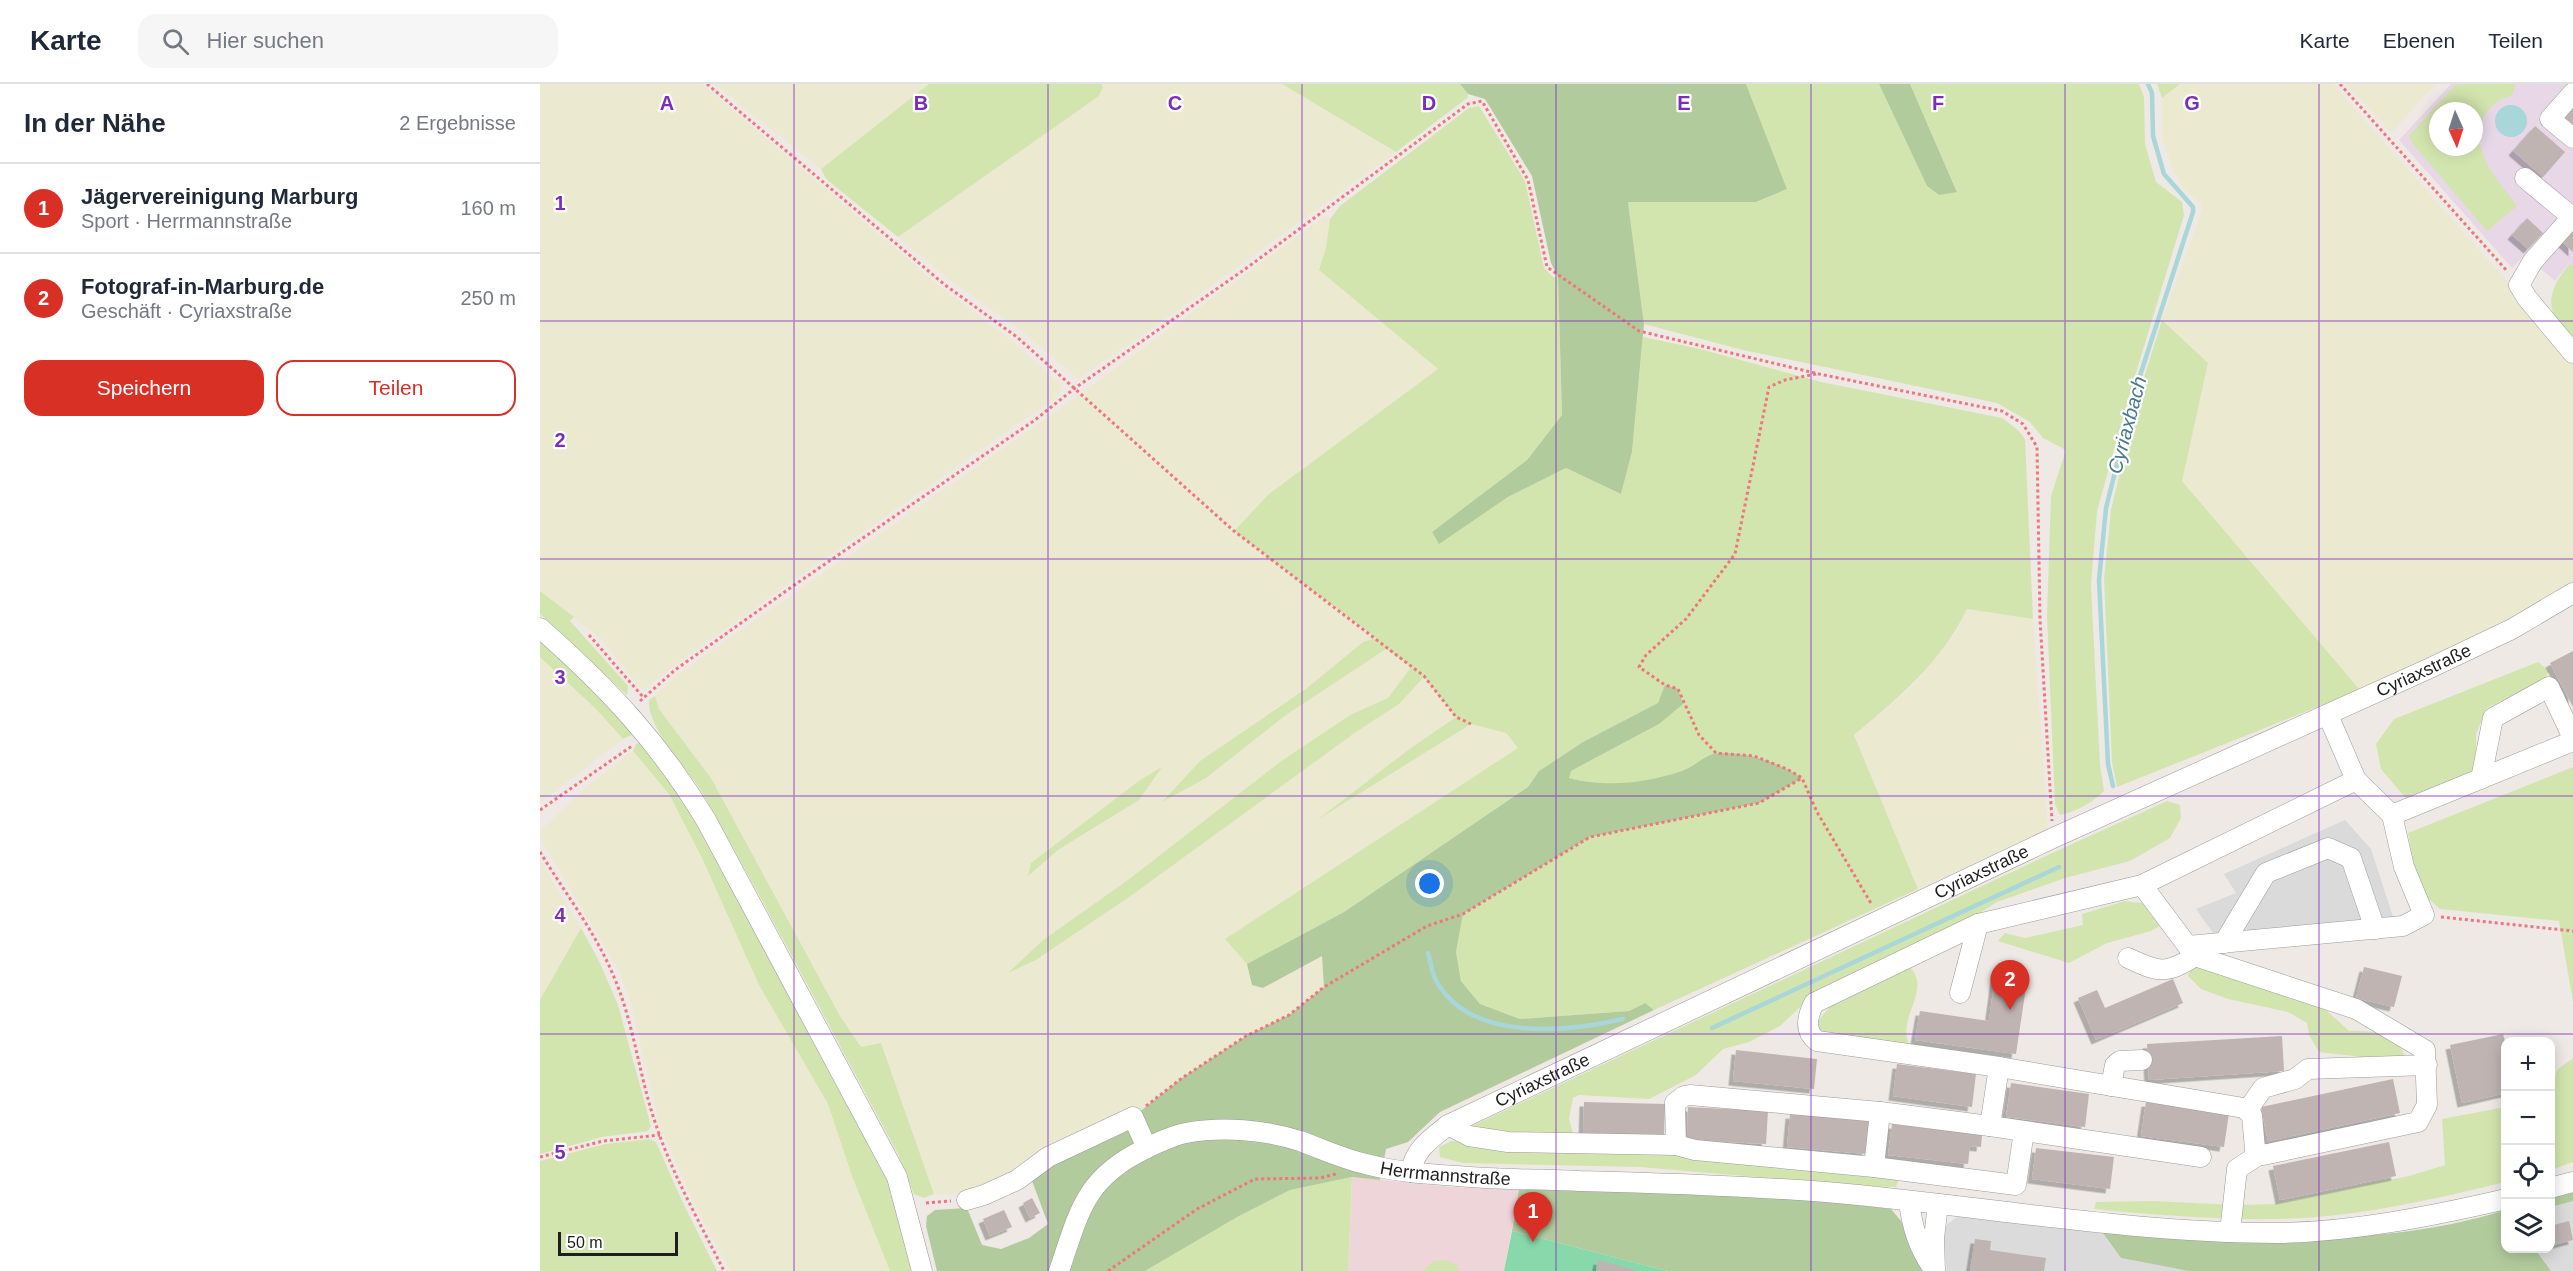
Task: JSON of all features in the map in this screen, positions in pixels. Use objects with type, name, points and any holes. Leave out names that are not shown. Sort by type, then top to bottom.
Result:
[{"type":"street","points":[[2573,93],[2550,119],[2573,138]]},
{"type":"street","points":[[2525,178],[2572,217],[2533,261],[2519,285],[2527,298],[2573,353]]},
{"type":"street","name":"Cyriaxstraße","points":[[1411,1172],[1413,1160],[1423,1146],[1448,1125],[2053,838],[2328,715],[2512,629],[2573,593]]},
{"type":"street","points":[[540,628],[630,714],[680,778],[705,820],[879,1142],[903,1197],[922,1271]]},
{"type":"street","points":[[2392,815],[2481,778],[2573,739],[2549,687],[2493,718],[2481,778]]},
{"type":"street","points":[[2128,958],[2163,971],[2179,967],[2191,951],[2224,943],[2403,926],[2424,915],[2404,867],[2392,815],[2356,780],[2328,715]]},
{"type":"street","points":[[2142,885],[2191,951],[2356,1009],[2425,1050],[2427,1106],[2418,1122],[2269,1155],[2260,1154],[2255,1149],[2252,1115],[2247,1111],[2230,1106],[1999,1067],[1817,1041],[1812,1037],[1808,1027],[1809,1014],[1814,1003],[1978,924],[2142,885],[2356,780]]},
{"type":"street","points":[[2224,943],[2266,873],[2328,848],[2351,858],[2375,929]]},
{"type":"street","points":[[1960,993],[1978,924]]},
{"type":"street","points":[[2110,1086],[2115,1065],[2120,1061],[2142,1060]]},
{"type":"street","points":[[2247,1111],[2264,1088],[2295,1079],[2304,1070],[2427,1065]]},
{"type":"street","points":[[1989,1126],[1999,1067]]},
{"type":"street","points":[[1676,1144],[1675,1103],[1684,1096],[1690,1095],[1880,1112],[2201,1157]]},
{"type":"street","points":[[1874,1167],[1880,1112]]},
{"type":"street","points":[[967,1200],[1017,1180],[1048,1156],[1133,1117],[1147,1148]]},
{"type":"street","points":[[1448,1125],[1469,1136],[1508,1142],[1676,1144],[1695,1150],[1874,1167],[2016,1185],[2024,1131]]},
{"type":"street","name":"Herrmannstraße","points":[[1059,1271],[1080,1209],[1091,1190],[1109,1172],[1147,1148],[1185,1133],[1230,1130],[1266,1133],[1297,1140],[1366,1164],[1411,1172],[1462,1177],[1826,1192],[2092,1222],[2230,1232],[2282,1233],[2367,1225],[2457,1211],[2501,1200]]},
{"type":"street","points":[[2230,1232],[2237,1169],[2260,1154]]},
{"type":"street","points":[[2555,1187],[2573,1182]]},
{"type":"street","points":[[1909,1201],[1911,1223],[1919,1246],[1935,1271]]},
{"type":"street","points":[[1935,1271],[1934,1238],[1938,1204]]},
{"type":"path","points":[[707,84],[945,285],[1017,337],[1234,531],[1424,676],[1456,717],[1471,724]]},
{"type":"path","points":[[2340,84],[2519,285]]},
{"type":"path","points":[[630,714],[643,697],[675,670],[1035,420],[1075,388],[1248,267],[1468,104],[1482,101],[1528,180],[1547,267],[1639,331],[1819,374],[2002,411],[2023,424],[2037,447],[2040,619],[2053,838]]},
{"type":"path","points":[[1819,374],[1785,380],[1769,387],[1735,554],[1686,619],[1646,655],[1639,668],[1665,685],[1678,690],[1699,735],[1716,753],[1754,756],[1788,769],[1802,778],[1817,812],[1879,921]]},
{"type":"path","points":[[589,635],[643,697]]},
{"type":"path","points":[[540,810],[647,735]]},
{"type":"path","points":[[1133,1117],[1182,1078],[1246,1036],[1289,1015],[1324,987],[1427,926],[1463,914],[1590,837],[1759,803],[1802,778]]},
{"type":"path","points":[[540,852],[615,978],[660,1135],[688,1199],[724,1271]]},
{"type":"path","points":[[2424,915],[2573,931]]},
{"type":"path","points":[[540,1158],[603,1140],[660,1135]]},
{"type":"path","points":[[1108,1271],[1197,1209],[1255,1179],[1320,1178],[1339,1173]]},
{"type":"path","points":[[926,1203],[967,1200]]},
{"type":"shaded area","points":[[540,84],[702,84],[943,289],[1011,340],[1060,384],[1061,389],[1057,397],[791,582],[646,688],[640,688],[602,640],[540,591]]},
{"type":"shaded area","points":[[714,84],[929,84],[821,169]]},
{"type":"shaded area","points":[[1101,84],[1282,84],[1396,152],[1177,311],[1078,379],[1019,329],[950,280],[898,237],[1099,96],[1103,87]]},
{"type":"shaded area","points":[[2180,84],[2333,84],[2513,288],[2516,302],[2573,363],[2573,585],[2471,639],[2360,690],[2181,481],[2208,363],[2162,320],[2202,210],[2201,205],[2184,189],[2173,170],[2162,136],[2162,98]]},
{"type":"shaded area","points":[[2346,84],[2436,84],[2391,133]]},
{"type":"shaded area","points":[[2451,84],[2573,84],[2573,266],[2569,263],[2555,281],[2525,255],[2512,268],[2399,140],[2429,108],[2429,156],[2483,156],[2483,102],[2434,102]]},
{"type":"shaded area","points":[[1325,216],[1330,219],[1326,248],[1319,270],[1438,369],[1270,494],[1234,531],[1390,638],[1363,642],[1307,688],[1200,761],[1165,799],[1206,778],[1286,715],[1386,649],[1411,667],[1388,698],[1350,715],[1128,880],[1043,940],[1010,972],[1037,960],[1132,895],[1356,732],[1399,704],[1424,676],[1456,717],[1408,750],[1323,815],[1471,724],[1506,733],[1519,748],[1225,939],[1247,964],[1252,985],[1263,988],[1322,956],[1324,987],[1289,1015],[1246,1036],[1182,1078],[1133,1117],[1111,1116],[1013,1172],[952,1195],[934,1194],[880,1043],[861,1048],[840,1016],[711,778],[659,709],[655,696],[678,674],[1037,425]],"holes":[[[1161,768],[1096,828],[1058,850],[1029,875],[1088,821],[1140,780]]]},
{"type":"shaded area","points":[[1967,609],[2033,619],[2048,830],[1918,889],[1854,735],[1911,687],[1955,634]]},
{"type":"shaded area","points":[[540,657],[597,710],[623,739],[540,803]]},
{"type":"shaded area","points":[[633,751],[669,794],[702,858],[759,985],[828,1104],[852,1176],[890,1271],[730,1271],[692,1199],[659,1124],[630,1000],[619,971],[542,841],[540,831],[587,786]]},
{"type":"shaded area","points":[[2345,820],[2371,849],[2394,920],[2216,937],[2196,909],[2236,893],[2224,874]]},
{"type":"shaded area","points":[[540,860],[581,928],[540,1000]]},
{"type":"shaded area","points":[[1352,1177],[1452,1187],[1519,1189],[1504,1271],[1348,1271]]},
{"type":"shaded area","points":[[2573,1201],[2573,1271],[2551,1271],[2538,1253],[2555,1253],[2555,1206]]},
{"type":"shaded area","points":[[1959,1216],[2100,1229],[2121,1258],[2189,1271],[1947,1271],[1943,1238],[1947,1224]]},
{"type":"green space","points":[[929,84],[1101,84],[1103,87],[1099,96],[898,237],[826,179],[821,169]]},
{"type":"green space","points":[[1282,84],[1460,84],[1468,94],[1467,98],[1396,152]]},
{"type":"green space","points":[[1460,84],[1746,84],[1787,189],[1756,202],[1628,202],[1644,324],[1632,452],[1621,494],[1566,468],[1508,497],[1439,544],[1432,532],[1527,460],[1562,415],[1558,277],[1551,263],[1532,176],[1485,99],[1468,94]]},
{"type":"green space","points":[[1746,84],[1879,84],[1927,186],[1939,195],[1957,191],[1910,84],[2139,84],[2144,97],[2145,144],[2156,182],[2182,202],[2184,215],[2097,511],[2091,585],[2100,765],[2104,791],[2078,809],[2060,815],[2055,804],[2047,616],[2051,496],[2066,450],[2043,438],[2030,422],[1997,403],[1743,350],[1644,324],[1628,202],[1756,202],[1787,189]]},
{"type":"green space","points":[[1879,84],[1910,84],[1957,192],[1939,195],[1927,186]]},
{"type":"green space","points":[[2157,84],[2180,84],[2162,98]]},
{"type":"green space","points":[[2456,84],[2516,84],[2512,95],[2495,104],[2483,120],[2483,102],[2440,102]]},
{"type":"green space","points":[[1479,106],[1525,181],[1544,268],[1553,277],[1558,277],[1562,415],[1527,460],[1432,532],[1439,543],[1508,497],[1566,468],[1621,494],[1632,452],[1643,337],[1700,349],[1821,382],[2002,418],[2018,430],[2025,439],[2033,619],[1967,609],[1957,628],[1932,663],[1903,693],[1854,735],[1918,889],[1654,1010],[1645,1003],[1629,1011],[1520,1019],[1480,1004],[1461,981],[1456,952],[1463,914],[1590,837],[1759,803],[1717,753],[1684,771],[1641,782],[1611,784],[1568,778],[1571,771],[1659,724],[1659,703],[1583,742],[1539,771],[1528,787],[1344,912],[1247,964],[1225,939],[1518,748],[1506,733],[1471,724],[1317,820],[1408,750],[1456,717],[1424,677],[1399,704],[1356,732],[1132,895],[1036,960],[1008,973],[1043,940],[1128,880],[1280,762],[1350,715],[1388,698],[1411,667],[1386,649],[1286,715],[1206,778],[1162,802],[1200,761],[1307,688],[1363,642],[1376,638],[1234,531],[1269,494],[1438,369],[1319,270],[1326,248],[1330,219],[1340,206],[1469,108]]},
{"type":"green space","points":[[2429,114],[2429,156],[2483,156],[2483,154],[2489,168],[2517,206],[2487,231],[2412,143],[2409,136]]},
{"type":"green space","points":[[2570,263],[2573,266],[2573,344],[2557,322],[2551,304],[2555,285]]},
{"type":"green space","points":[[2162,320],[2208,363],[2182,481],[2360,690],[2117,787],[2112,763],[2104,579],[2111,510],[2140,390]]},
{"type":"green space","points":[[540,591],[574,617],[570,621],[628,686],[627,695],[540,614]]},
{"type":"green space","points":[[540,637],[563,656],[634,734],[623,739],[597,710],[540,657]]},
{"type":"green space","points":[[2538,662],[2549,671],[2545,679],[2487,708],[2476,734],[2476,761],[2471,776],[2409,802],[2381,769],[2376,744],[2394,719]]},
{"type":"green space","points":[[1665,685],[1678,689],[1683,704],[1659,724],[1571,771],[1569,778],[1597,783],[1626,783],[1654,779],[1682,771],[1710,755],[1730,753],[1762,759],[1802,778],[1759,803],[1590,837],[1463,914],[1456,952],[1461,981],[1480,1004],[1520,1019],[1629,1011],[1645,1003],[1654,1010],[1440,1112],[1408,1142],[1386,1149],[1380,1180],[1352,1177],[1290,1190],[1239,1216],[1145,1271],[937,1271],[926,1226],[927,1216],[935,1210],[967,1208],[982,1245],[1001,1249],[1029,1238],[1048,1224],[1031,1178],[1133,1117],[1182,1078],[1246,1036],[1289,1015],[1324,987],[1322,956],[1263,988],[1252,985],[1247,964],[1344,912],[1528,787],[1539,771],[1583,742],[1658,703]]},
{"type":"green space","points":[[655,696],[659,709],[711,778],[840,1016],[861,1047],[881,1043],[934,1194],[924,1198],[914,1194],[898,1154],[730,841],[698,786],[655,724],[650,712],[649,700]]},
{"type":"green space","points":[[646,741],[681,788],[891,1181],[915,1271],[890,1271],[852,1176],[828,1104],[759,985],[702,858],[669,794],[633,751],[636,744]]},
{"type":"green space","points":[[1162,767],[1139,800],[1058,850],[1028,876],[1031,863],[1140,780]]},
{"type":"green space","points":[[2573,767],[2573,1002],[2559,921],[2440,909],[2424,895],[2415,874],[2408,833]]},
{"type":"green space","points":[[2167,801],[2180,805],[2181,818],[2170,838],[2130,861],[2065,878],[1997,902],[1972,918],[1811,997],[1780,1026],[1749,1042],[1723,1049],[1696,1075],[1649,1099],[1579,1095],[1573,1098],[1569,1119],[1575,1141],[1474,1130],[1472,1126],[2037,860]]},
{"type":"green space","points":[[2125,901],[2142,903],[2160,926],[2151,931],[2107,943],[2069,963],[1998,941],[2005,933],[2025,938],[2083,925],[2082,914]]},
{"type":"green space","points":[[581,928],[599,961],[618,1005],[651,1126],[648,1131],[602,1137],[540,1154],[540,1000]]},
{"type":"green space","points":[[2192,966],[2326,1010],[2349,1031],[2374,1032],[2396,1042],[2405,1056],[2362,1057],[2319,1052],[2309,1035],[2307,1023],[2288,1012],[2228,999],[2201,989],[2188,976]]},
{"type":"green space","points":[[1910,967],[1915,974],[1917,988],[1906,1028],[1910,1049],[1819,1031],[1819,1020],[1831,1005]]},
{"type":"green space","points":[[2573,1058],[2573,1162],[2555,1169],[2555,1077],[2557,1070]]},
{"type":"green space","points":[[2501,1108],[2501,1183],[2392,1207],[2305,1218],[2208,1218],[2094,1209],[2096,1202],[2275,1204],[2409,1176],[2445,1165],[2442,1119]]},
{"type":"green space","points":[[649,1139],[656,1142],[717,1271],[540,1271],[540,1161],[605,1144]]},
{"type":"green space","points":[[1451,1141],[1504,1147],[1636,1150],[1899,1178],[1896,1187],[1863,1186],[1640,1167],[1463,1163],[1440,1157],[1439,1147]]},
{"type":"green space","points":[[1352,1177],[1348,1271],[1145,1271],[1239,1216],[1290,1190]]},
{"type":"green space","points":[[1519,1189],[1752,1196],[1891,1209],[1901,1221],[1924,1271],[1668,1271],[1512,1231]]},
{"type":"green space","points":[[2573,1190],[2573,1201],[2555,1206],[2555,1195]]},
{"type":"green space","points":[[2501,1211],[2501,1253],[2538,1253],[2551,1271],[2189,1271],[2121,1258],[2100,1229],[2304,1238],[2405,1232],[2456,1223]]},
{"type":"green space","points":[[1512,1231],[1668,1271],[1504,1271]]},
{"type":"green space","points":[[1446,1260],[1458,1266],[1459,1271],[1423,1271],[1433,1261]]},
{"type":"water","points":[[2511,105],[2522,110],[2527,121],[2522,132],[2511,137],[2500,132],[2495,121],[2500,110]]},
{"type":"building","points":[[2573,102],[2573,126],[2561,116]]},
{"type":"building","points":[[2535,126],[2565,152],[2543,177],[2513,151]]},
{"type":"building","points":[[2527,218],[2543,233],[2528,249],[2512,235]]},
{"type":"building","points":[[2573,225],[2573,252],[2560,240]]},
{"type":"building","points":[[2573,651],[2573,707],[2550,663]]},
{"type":"building","points":[[2364,967],[2402,976],[2394,1007],[2356,998]]},
{"type":"building","points":[[1996,969],[2028,974],[2016,1054],[1915,1040],[1920,1011],[1989,1021]]},
{"type":"building","points":[[2173,979],[2183,1003],[2096,1040],[2078,998],[2097,990],[2105,1008]]},
{"type":"building","points":[[2503,1034],[2504,1037],[2501,1037],[2501,1094],[2462,1103],[2450,1045]]},
{"type":"building","points":[[2282,1036],[2284,1071],[2149,1080],[2147,1044]]},
{"type":"building","points":[[1736,1050],[1817,1059],[1814,1089],[1733,1081]]},
{"type":"building","points":[[1897,1064],[1976,1074],[1972,1107],[1893,1096]]},
{"type":"building","points":[[2393,1079],[2400,1113],[2268,1141],[2261,1107]]},
{"type":"building","points":[[2011,1083],[2089,1094],[2085,1127],[2006,1117]]},
{"type":"building","points":[[1584,1102],[1665,1104],[1664,1137],[1583,1135]]},
{"type":"building","points":[[2146,1102],[2229,1113],[2224,1147],[2141,1136]]},
{"type":"building","points":[[1688,1107],[1768,1111],[1766,1144],[1687,1140]]},
{"type":"building","points":[[1790,1114],[1869,1121],[1866,1154],[1787,1147]]},
{"type":"building","points":[[1892,1124],[1982,1135],[1981,1147],[1970,1146],[1968,1164],[1888,1155]]},
{"type":"building","points":[[2389,1142],[2396,1176],[2280,1200],[2273,1166]]},
{"type":"building","points":[[2036,1148],[2114,1157],[2110,1189],[2032,1179]]},
{"type":"building","points":[[1032,1198],[1040,1213],[1030,1218],[1023,1203]]},
{"type":"building","points":[[1004,1210],[1012,1227],[990,1236],[983,1219]]},
{"type":"building","points":[[2569,1221],[2573,1240],[2555,1245],[2555,1225]]},
{"type":"building","points":[[1975,1239],[1991,1241],[1990,1250],[2046,1258],[2044,1271],[1970,1271]]},
{"type":"building","points":[[1598,1260],[1635,1270],[1635,1271],[1596,1271]]},
{"type":"waterway","name":"Cyriaxbach","points":[[2113,786],[2108,764],[2099,580],[2106,508],[2136,388],[2193,212],[2193,207],[2164,174],[2153,136],[2152,93],[2148,84]]},
{"type":"waterway","points":[[1712,1028],[2059,867]]},
{"type":"waterway","points":[[1428,953],[1438,984],[1454,1003],[1474,1016],[1498,1024],[1549,1029],[1600,1024],[1623,1019]]},
{"type":"place","name":"Fotograf-in-Marburg.de","points":[[2010,1010]]},
{"type":"place","name":"Jägervereinigung Marburg","points":[[1533,1242]]}]
